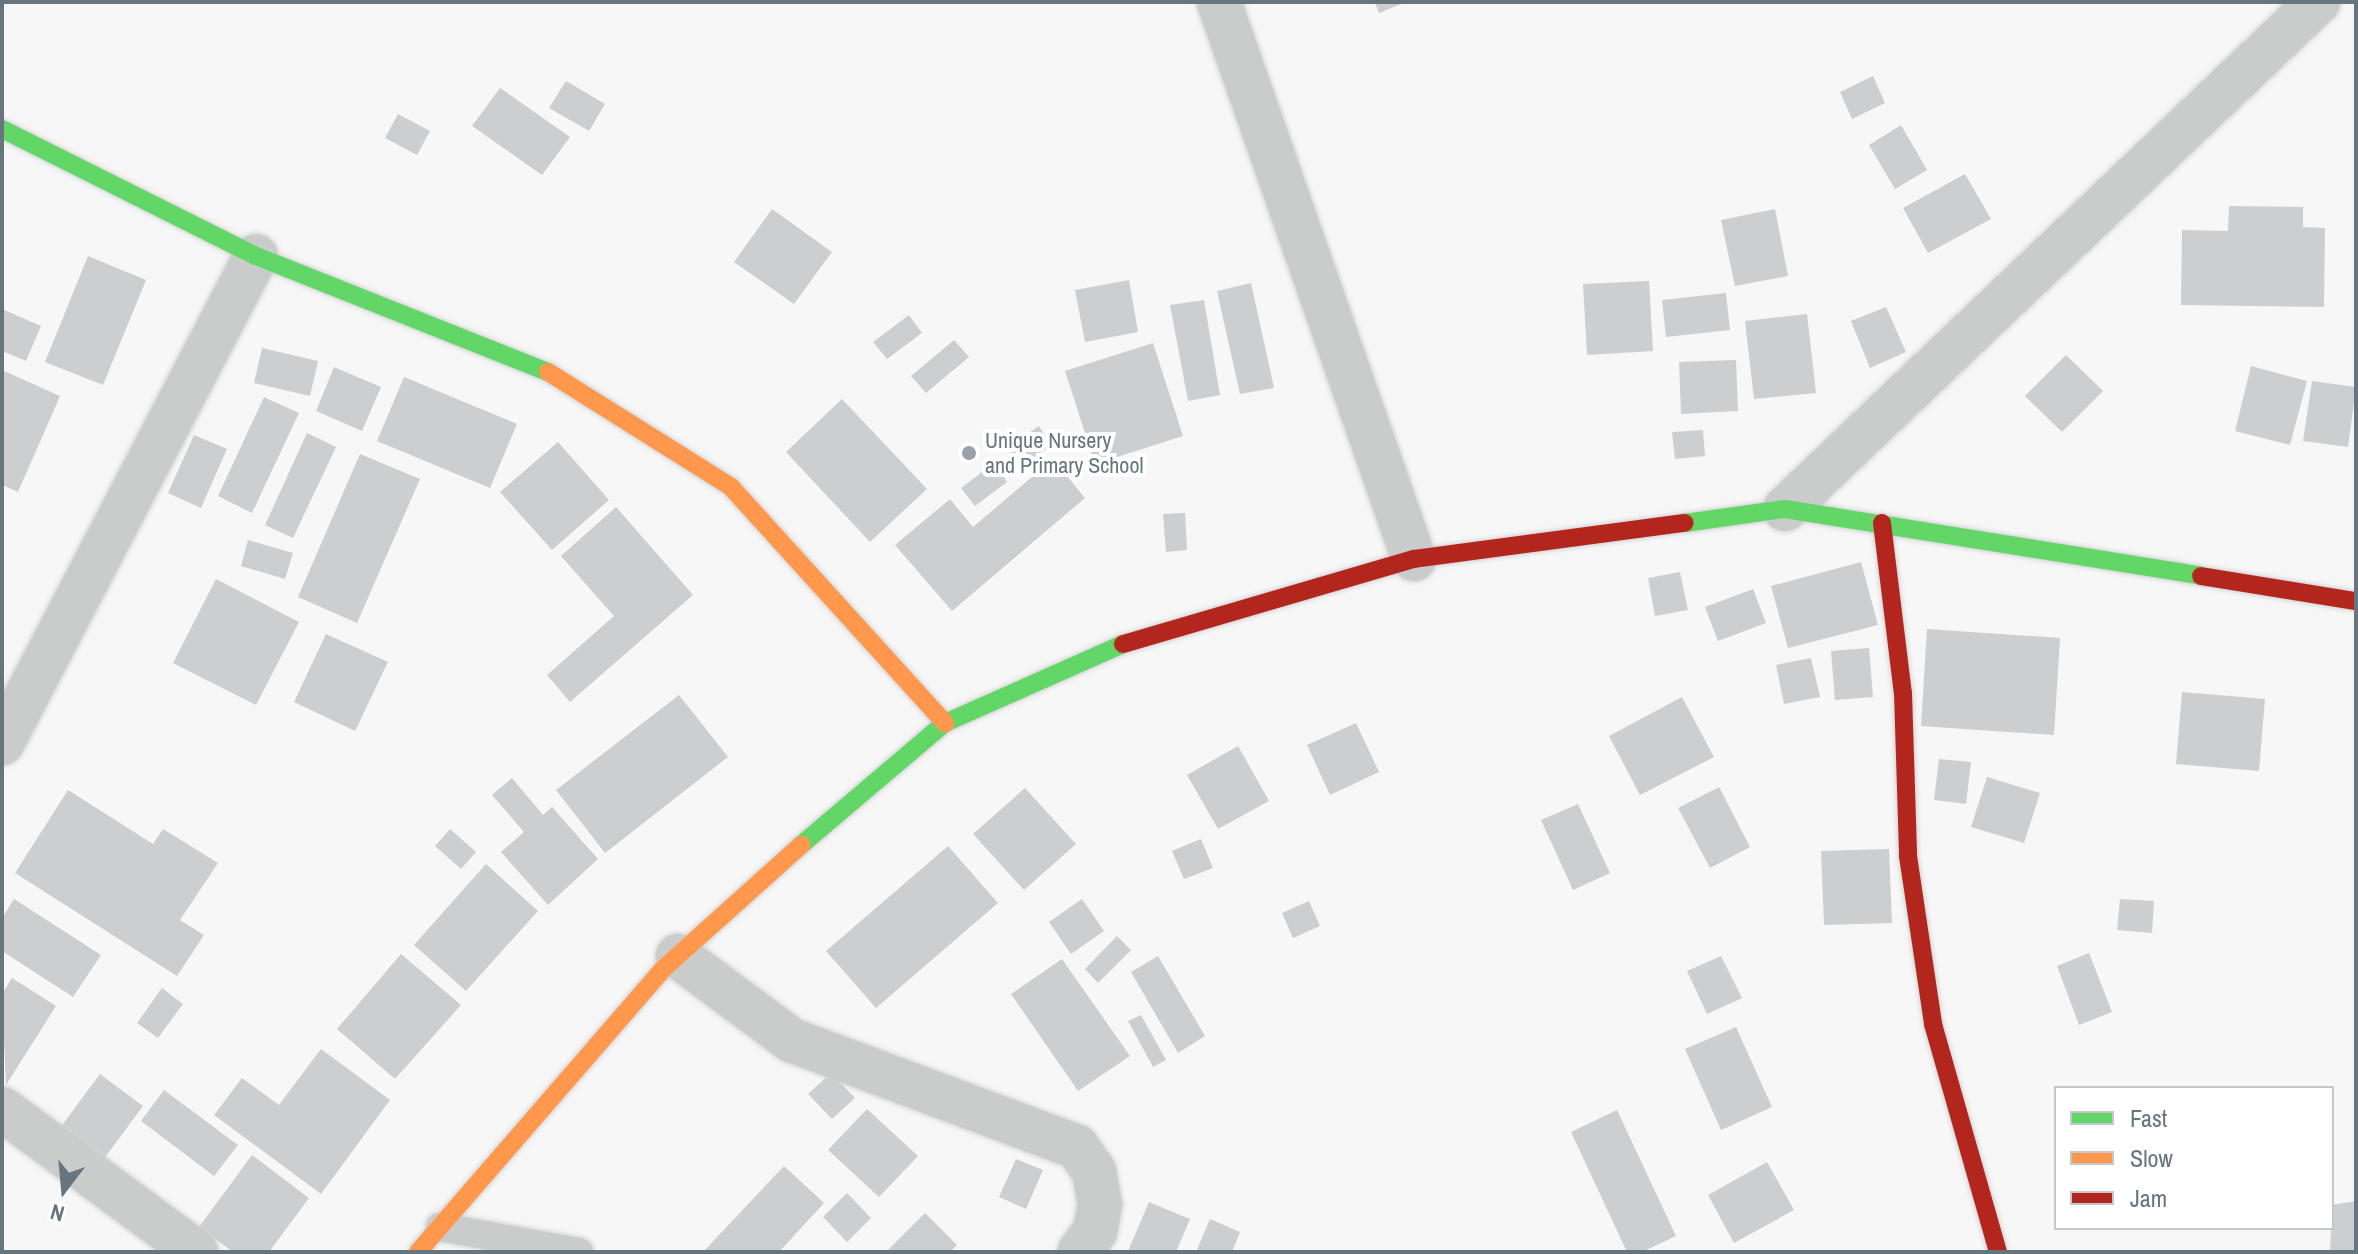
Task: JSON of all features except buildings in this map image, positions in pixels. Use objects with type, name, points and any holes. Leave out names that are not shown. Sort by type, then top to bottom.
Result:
[{"type":"street","points":[[1219,2],[1414,559]]},
{"type":"street","points":[[1785,509],[2318,2]]},
{"type":"street","points":[[2,129],[256,256],[555,375],[637,423],[731,487],[945,723]]},
{"type":"street","points":[[2,743],[256,256]]},
{"type":"street","points":[[418,1252],[678,956],[945,723],[1124,644],[1414,559],[1785,509],[2356,601]]},
{"type":"street","points":[[1882,523],[1903,693],[1908,856],[1933,1024],[1998,1252]]},
{"type":"street","points":[[678,956],[791,1040],[1077,1147],[1094,1171],[1100,1204],[1089,1249]]},
{"type":"street","points":[[2,1109],[196,1252]]},
{"type":"lane","points":[[440,1227],[579,1252]]},
{"type":"traffic: fast","points":[[2,129],[256,256],[548,372]]},
{"type":"traffic: fast","points":[[1685,523],[1785,509],[2201,576]]},
{"type":"traffic: fast","points":[[801,845],[945,723],[1123,644]]},
{"type":"traffic: slow","points":[[548,372],[731,487],[945,723]]},
{"type":"traffic: slow","points":[[418,1252],[663,969],[801,845]]},
{"type":"traffic: jam","points":[[1123,644],[1414,559],[1685,523]]},
{"type":"traffic: jam","points":[[1882,523],[1903,693],[1908,856],[1933,1024],[1998,1252]]},
{"type":"traffic: jam","points":[[2201,576],[2356,601]]},
{"type":"place","name":"Unique Nursery and Primary School","points":[[969,453]]}]
